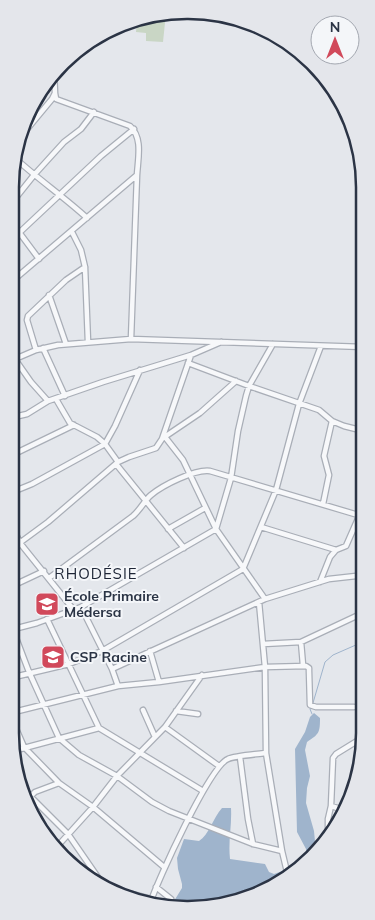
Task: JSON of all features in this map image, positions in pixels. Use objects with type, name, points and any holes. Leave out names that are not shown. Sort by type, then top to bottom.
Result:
[{"type":"street","points":[[55,84],[56,99],[130,126],[138,136],[131,338]]},
{"type":"street","points":[[32,123],[55,93]]},
{"type":"street","points":[[19,194],[64,142],[81,129],[94,112]]},
{"type":"street","points":[[39,259],[20,232],[101,156],[134,129]]},
{"type":"street","points":[[20,163],[87,218]]},
{"type":"street","points":[[19,276],[137,175]]},
{"type":"street","points":[[72,232],[81,250],[85,267],[88,342]]},
{"type":"street","points":[[36,350],[27,317],[66,280],[85,267]]},
{"type":"street","points":[[50,295],[66,344]]},
{"type":"street","points":[[19,357],[43,348],[66,344],[131,338],[356,347]]},
{"type":"street","points":[[19,416],[27,414],[48,401],[191,355],[222,342]]},
{"type":"street","points":[[19,628],[81,607],[216,528],[230,478],[238,431],[249,386],[273,344]]},
{"type":"street","points":[[19,675],[69,664],[102,650],[243,569],[276,490],[299,404],[321,346]]},
{"type":"street","points":[[43,348],[65,396]]},
{"type":"street","points":[[73,609],[20,543],[63,511],[117,463],[134,455],[154,450],[163,438],[191,355]]},
{"type":"street","points":[[188,363],[319,410],[332,421],[356,429]]},
{"type":"street","points":[[19,365],[30,382],[48,401]]},
{"type":"street","points":[[19,489],[105,444],[140,370]]},
{"type":"street","points":[[163,438],[200,413],[236,381]]},
{"type":"street","points":[[56,399],[66,418],[105,444],[146,502],[184,548]]},
{"type":"street","points":[[323,504],[329,474],[324,456],[332,421]]},
{"type":"street","points":[[19,452],[74,425]]},
{"type":"street","points":[[163,438],[178,453],[191,474],[205,508],[216,528],[265,599]]},
{"type":"street","points":[[49,578],[141,509],[156,491],[191,474],[207,471],[356,515]]},
{"type":"street","points":[[168,529],[205,508]]},
{"type":"street","points":[[320,582],[329,559],[336,550],[346,546],[356,521]]},
{"type":"street","points":[[261,527],[336,550]]},
{"type":"street","points":[[19,582],[44,571]]},
{"type":"street","points":[[112,669],[265,599],[320,582],[356,575]]},
{"type":"street","points":[[259,602],[265,667],[266,753],[286,869]]},
{"type":"street","points":[[81,607],[112,669],[118,686]]},
{"type":"street","points":[[263,644],[301,642],[356,616]]},
{"type":"street","points":[[47,619],[99,728],[139,754],[203,791]]},
{"type":"street","points":[[301,642],[303,665]]},
{"type":"street","points":[[19,647],[59,738],[79,755],[117,776],[152,802],[253,844],[282,851]]},
{"type":"street","points":[[150,651],[159,682]]},
{"type":"street","points":[[19,712],[118,686],[265,667],[303,665],[309,668],[310,672],[310,705],[316,707],[354,707]]},
{"type":"street","points":[[60,843],[93,808],[117,776],[165,727],[202,675]]},
{"type":"street","points":[[143,710],[155,737]]},
{"type":"street","points":[[176,711],[198,714]]},
{"type":"street","points":[[165,727],[219,766]]},
{"type":"street","points":[[20,749],[99,728]]},
{"type":"street","points":[[19,736],[24,747],[59,783],[93,808],[164,867]]},
{"type":"street","points":[[328,826],[332,806],[333,758],[336,754],[356,742]]},
{"type":"street","points":[[153,897],[164,867],[203,791],[219,766],[228,759],[266,753]]},
{"type":"street","points":[[240,757],[253,844]]},
{"type":"street","points":[[31,795],[59,783]]},
{"type":"street","points":[[33,799],[68,834],[95,873]]},
{"type":"street","points":[[332,806],[338,808]]},
{"type":"street","points":[[156,887],[170,898],[168,900]]},
{"type":"green space","points":[[165,20],[163,42],[146,41],[146,33],[136,32],[136,28]]},
{"type":"water","points":[[314,713],[320,718],[319,730],[307,742],[305,750],[310,776],[306,803],[314,831],[315,843],[306,852],[297,832],[295,749],[305,732],[310,717]]},
{"type":"water","points":[[222,808],[231,808],[230,859],[265,864],[269,872],[274,874],[284,871],[272,879],[231,895],[199,901],[174,901],[182,888],[177,858],[184,839],[199,841],[208,831]]},
{"type":"waterway","points":[[313,703],[325,662],[333,655],[356,645]]},
{"type":"waterway","points":[[311,707],[312,714]]},
{"type":"place","name":"École Primaire Médersa","points":[[47,604]]},
{"type":"place","name":"CSP Racine","points":[[53,657]]},
{"type":"district","name":"RHODÉSIE","points":[[96,573]]}]
